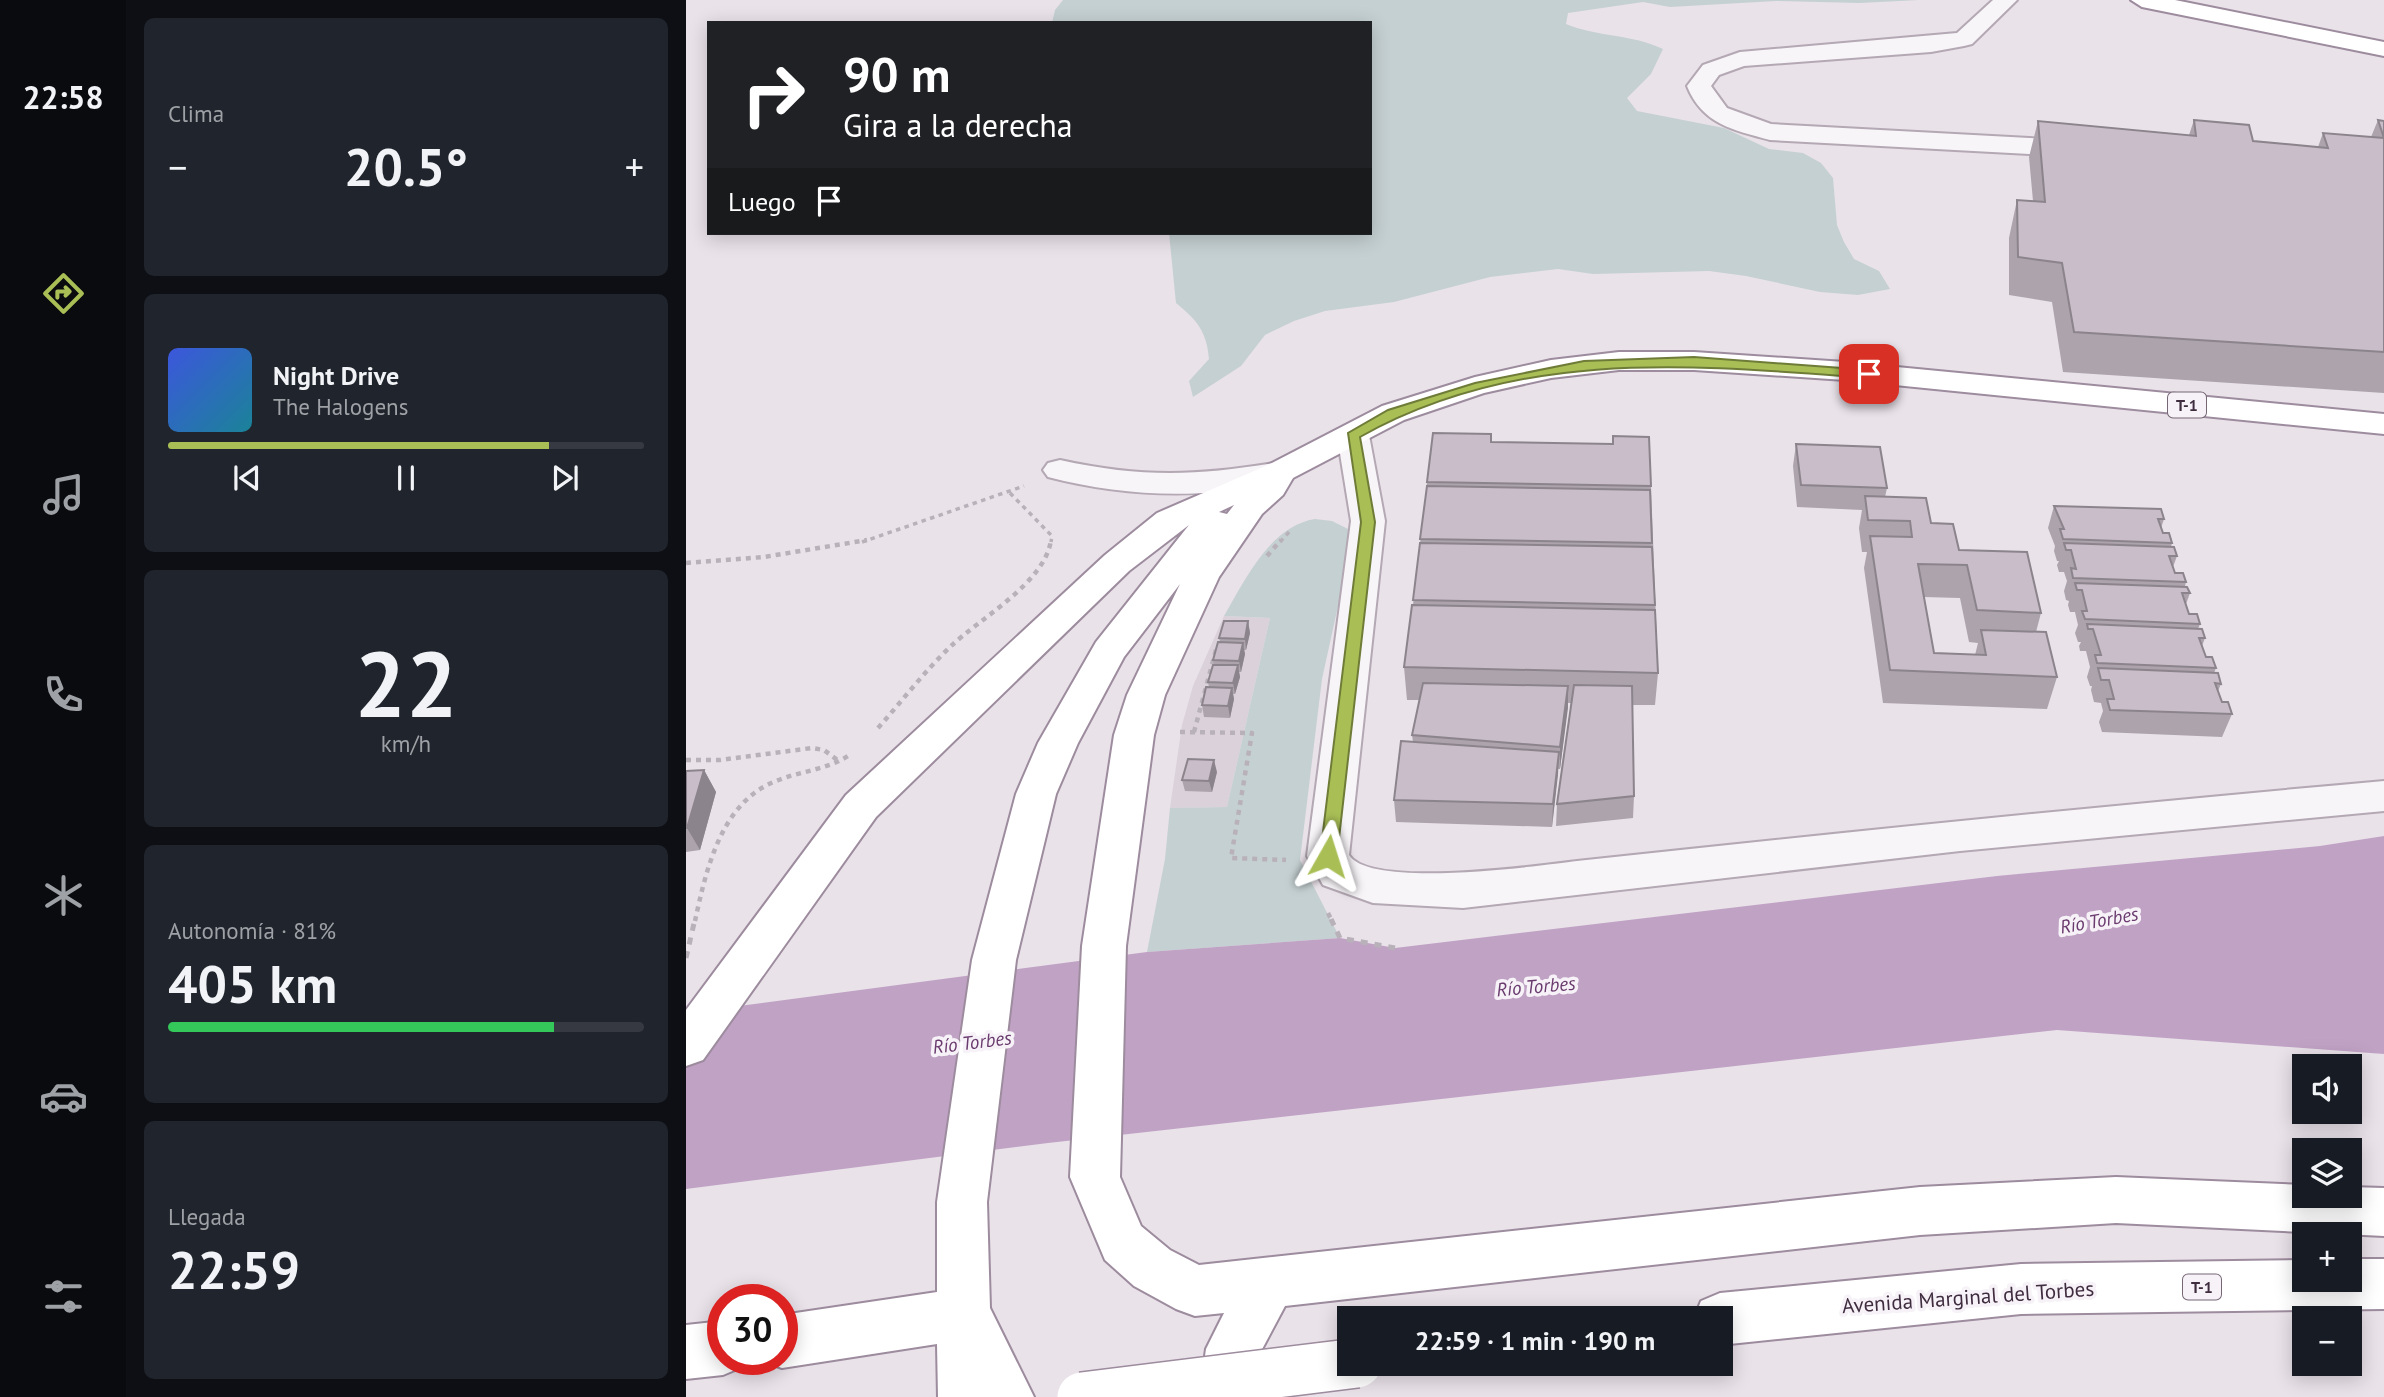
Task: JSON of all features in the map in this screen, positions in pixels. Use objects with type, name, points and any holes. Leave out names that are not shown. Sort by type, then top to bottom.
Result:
[{"type":"highway","points":[[2143,0],[2384,49]]},
{"type":"highway","name":"T-1","points":[[1280,472],[1392,413],[1475,386],[1550,369],[1632,361],[1758,364],[2384,424]]},
{"type":"highway","points":[[1280,472],[1271,488],[1250,508],[1224,541],[1201,577],[1146,695],[1134,735],[1104,946],[1096,1177],[1122,1243],[1152,1268],[1195,1291],[1920,1211],[2116,1200],[2384,1212]]},
{"type":"highway","points":[[686,1046],[861,806],[1117,563],[1169,521],[1280,472]]},
{"type":"highway","points":[[965,1397],[962,1202],[995,960],[1036,794],[1082,696],[1139,610],[1195,539],[1228,508],[1280,472]]},
{"type":"highway","points":[[1226,1397],[1233,1349],[1269,1284]]},
{"type":"highway","name":"Avenida Marginal del Torbes","points":[[1733,1318],[2021,1289],[2384,1284]]},
{"type":"highway","points":[[798,1340],[965,1314]]},
{"type":"highway","points":[[965,1314],[1007,1397]]},
{"type":"highway","points":[[686,1352],[707,1350]]},
{"type":"highway","points":[[1082,1397],[1337,1365]]},
{"type":"street","points":[[2006,0],[1964,39],[1931,45],[1740,59],[1711,70],[1699,86],[1704,104],[1729,121],[1770,132],[2107,151]]},
{"type":"street","points":[[1353,435],[1368,522],[1328,856],[1338,873],[1373,886],[1463,891],[1960,835],[2384,796]]},
{"type":"street","points":[[1060,470],[1105,479],[1178,484],[1227,482],[1280,472]]},
{"type":"path","points":[[686,563],[764,557],[860,543],[1010,493],[1060,470]]},
{"type":"path","points":[[872,733],[949,648],[982,619],[1007,602],[1049,555],[1052,536],[1010,493]]},
{"type":"path","points":[[1262,563],[1290,530]]},
{"type":"path","points":[[1194,732],[1218,640]]},
{"type":"path","points":[[1134,735],[1252,733],[1231,858],[1300,860]]},
{"type":"path","points":[[686,760],[720,760],[812,748],[824,750],[840,762]]},
{"type":"path","points":[[686,958],[720,832],[738,806],[766,785],[786,776],[823,770],[854,752]]},
{"type":"shaded area","points":[[1063,0],[1919,0],[1860,3],[1776,1],[1670,7],[1643,2],[1568,13],[1566,24],[1663,49],[1651,74],[1627,98],[1637,111],[1724,128],[1769,149],[1803,153],[1821,163],[1833,178],[1837,225],[1844,242],[1854,259],[1879,271],[1890,289],[1858,295],[1820,292],[1709,271],[1593,274],[1558,269],[1490,277],[1394,302],[1325,311],[1294,321],[1265,335],[1241,366],[1193,397],[1189,381],[1209,359],[1208,350],[1200,327],[1176,303],[1169,235],[1372,235],[1372,21],[1052,21],[1055,10]]},
{"type":"shaded area","points":[[1315,519],[1332,521],[1350,530],[1351,547],[1322,679],[1300,860],[1340,938],[1147,952],[1165,859],[1170,808],[1227,807],[1270,618],[1224,616],[1250,571],[1272,543],[1299,524]]},
{"type":"shaded area","points":[[1224,616],[1270,618],[1227,807],[1170,808],[1182,725],[1193,686]]},
{"type":"water","name":"Río Torbes","points":[[2384,836],[2384,1054],[2057,1030],[1048,1143],[686,1189],[686,1013],[1147,952],[1340,938],[1395,948],[1997,876],[2320,846]]},
{"type":"building","points":[[2194,120],[2249,125],[2253,141],[2328,148],[2323,133],[2384,138],[2384,352],[2074,332],[2062,263],[2018,257],[2017,200],[2045,202],[2038,121],[2196,136]]},
{"type":"building","points":[[2378,120],[2384,121],[2384,138]]},
{"type":"building","points":[[1433,433],[1491,434],[1491,442],[1613,444],[1613,436],[1649,437],[1651,486],[1427,482]]},
{"type":"building","points":[[1796,444],[1880,447],[1887,488],[1801,485]]},
{"type":"building","points":[[1427,486],[1650,490],[1652,543],[1420,539]]},
{"type":"building","points":[[1865,496],[1926,498],[1931,523],[1953,524],[1959,550],[2027,552],[2041,613],[1977,610],[1967,565],[1918,564],[1934,653],[1986,655],[1981,630],[2046,632],[2057,677],[1890,670],[1870,536],[1912,537],[1910,521],[1868,520]]},
{"type":"building","points":[[2054,506],[2161,509],[2164,519],[2158,519],[2163,533],[2169,533],[2172,543],[2063,539],[2060,529],[2064,529]]},
{"type":"building","points":[[1420,543],[1652,547],[1655,605],[1413,600]]},
{"type":"building","points":[[2064,543],[2174,547],[2177,556],[2169,556],[2175,573],[2183,573],[2186,582],[2073,578],[2071,568],[2076,569],[2071,550],[2066,550]]},
{"type":"building","points":[[2075,583],[2187,587],[2190,593],[2182,593],[2189,614],[2197,614],[2200,624],[2085,619],[2082,611],[2087,611],[2082,590],[2077,590]]},
{"type":"building","points":[[1412,605],[1655,610],[1658,673],[1404,667]]},
{"type":"building","points":[[1224,621],[1248,621],[1245,639],[1219,638]]},
{"type":"building","points":[[2087,624],[2202,629],[2205,638],[2199,638],[2206,657],[2212,657],[2216,668],[2097,663],[2095,655],[2101,655],[2093,629],[2088,629]]},
{"type":"building","points":[[1218,642],[1243,643],[1239,661],[1213,660]]},
{"type":"building","points":[[1213,665],[1238,665],[1233,683],[1208,682]]},
{"type":"building","points":[[2098,668],[2218,673],[2221,684],[2215,683],[2222,702],[2228,702],[2232,714],[2110,710],[2107,699],[2114,699],[2109,680],[2101,680]]},
{"type":"building","points":[[1423,683],[1568,686],[1560,747],[1412,735]]},
{"type":"building","points":[[1574,685],[1632,686],[1634,796],[1557,804]]},
{"type":"building","points":[[1206,687],[1232,688],[1228,706],[1202,705]]},
{"type":"building","points":[[1401,741],[1559,752],[1553,804],[1394,800]]},
{"type":"building","points":[[1188,759],[1214,760],[1209,781],[1182,780]]},
{"type":"building","points":[[704,770],[687,828],[686,828],[686,771]]},
{"type":"route","points":[[1328,856],[1368,522],[1353,435],[1392,413],[1475,386],[1584,364],[1694,361],[1869,374]]}]
